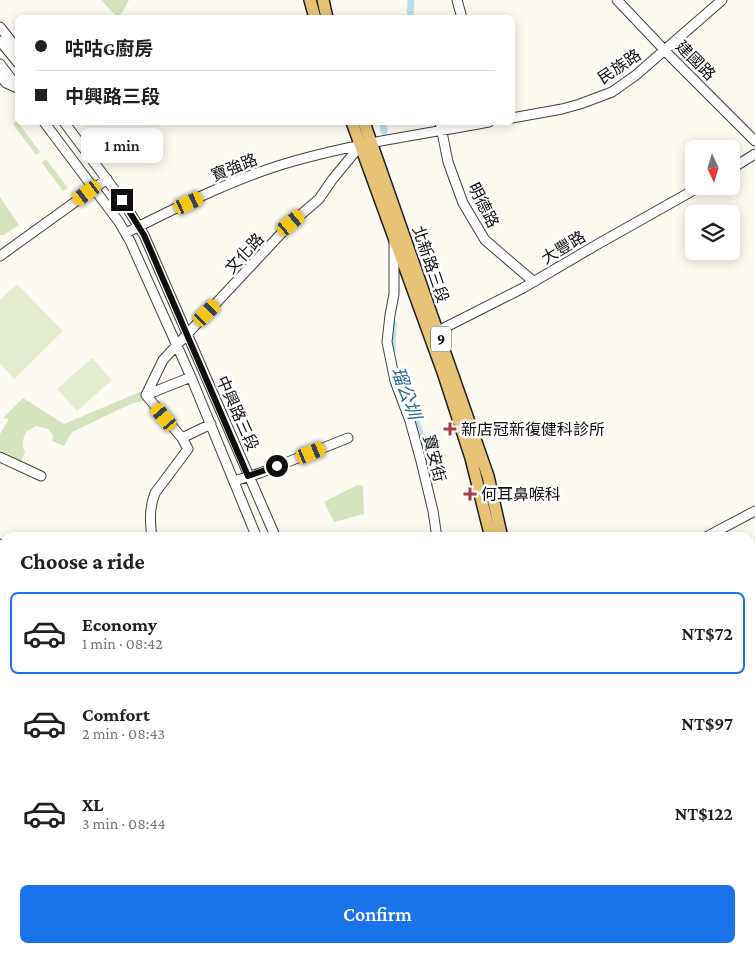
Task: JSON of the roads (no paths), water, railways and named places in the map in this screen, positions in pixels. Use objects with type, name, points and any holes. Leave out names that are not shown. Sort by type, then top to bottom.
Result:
[{"type":"main road","points":[[310,0],[314,15]]},
{"type":"main road","points":[[323,0],[326,15]]},
{"type":"main road","name":"9","points":[[354,125],[366,145]]},
{"type":"main road","name":"9","points":[[364,125],[366,145]]},
{"type":"main road","name":"北新路三段","points":[[366,145],[394,239],[434,346],[468,450],[489,532]]},
{"type":"main road","name":"北新路三段","points":[[366,145],[438,331],[488,476],[501,532]]},
{"type":"street","points":[[457,0],[461,15]]},
{"type":"street","name":"建國路","points":[[617,0],[755,141]]},
{"type":"street","name":"民族路","points":[[515,117],[562,109],[612,92],[665,51],[722,0]]},
{"type":"street","points":[[0,27],[15,46]]},
{"type":"street","points":[[0,41],[15,59]]},
{"type":"street","points":[[0,64],[15,84]]},
{"type":"street","points":[[0,74],[6,83],[15,87]]},
{"type":"street","name":"中興路三段","points":[[46,125],[126,233],[191,377],[255,532]]},
{"type":"street","name":"中興路三段","points":[[66,125],[139,226],[273,532]]},
{"type":"street","points":[[366,145],[440,127],[460,125]]},
{"type":"street","name":"明德路","points":[[440,127],[448,162],[463,203],[485,240],[534,282]]},
{"type":"street","name":"寶強路","points":[[126,233],[245,177],[293,161],[366,145]]},
{"type":"street","name":"文化路","points":[[146,395],[163,360],[176,345],[234,286],[291,223],[316,202],[366,145]]},
{"type":"street","points":[[740,163],[755,154]]},
{"type":"street","points":[[0,256],[107,179]]},
{"type":"street","name":"大豐路","points":[[438,331],[534,282],[685,195]]},
{"type":"street","name":"寶安街","points":[[394,239],[394,294],[387,342],[395,381],[410,421],[421,461],[436,532]]},
{"type":"street","points":[[152,532],[150,512],[152,499],[188,449],[182,438],[146,395],[191,377]]},
{"type":"street","points":[[182,438],[211,424]]},
{"type":"street","points":[[234,481],[294,460],[348,438]]},
{"type":"street","points":[[0,457],[41,476]]},
{"type":"street","points":[[715,532],[755,511]]},
{"type":"waterway","name":"瑠公圳","points":[[410,15],[411,0]]},
{"type":"waterway","name":"瑠公圳","points":[[383,125],[384,131]]},
{"type":"waterway","name":"瑠公圳","points":[[392,351],[393,324]]},
{"type":"waterway","name":"瑠公圳","points":[[406,399],[418,427],[433,481]]},
{"type":"place","name":"新店冠新復健科診所","points":[[450,429]]},
{"type":"place","name":"何耳鼻喉科","points":[[470,494]]}]
